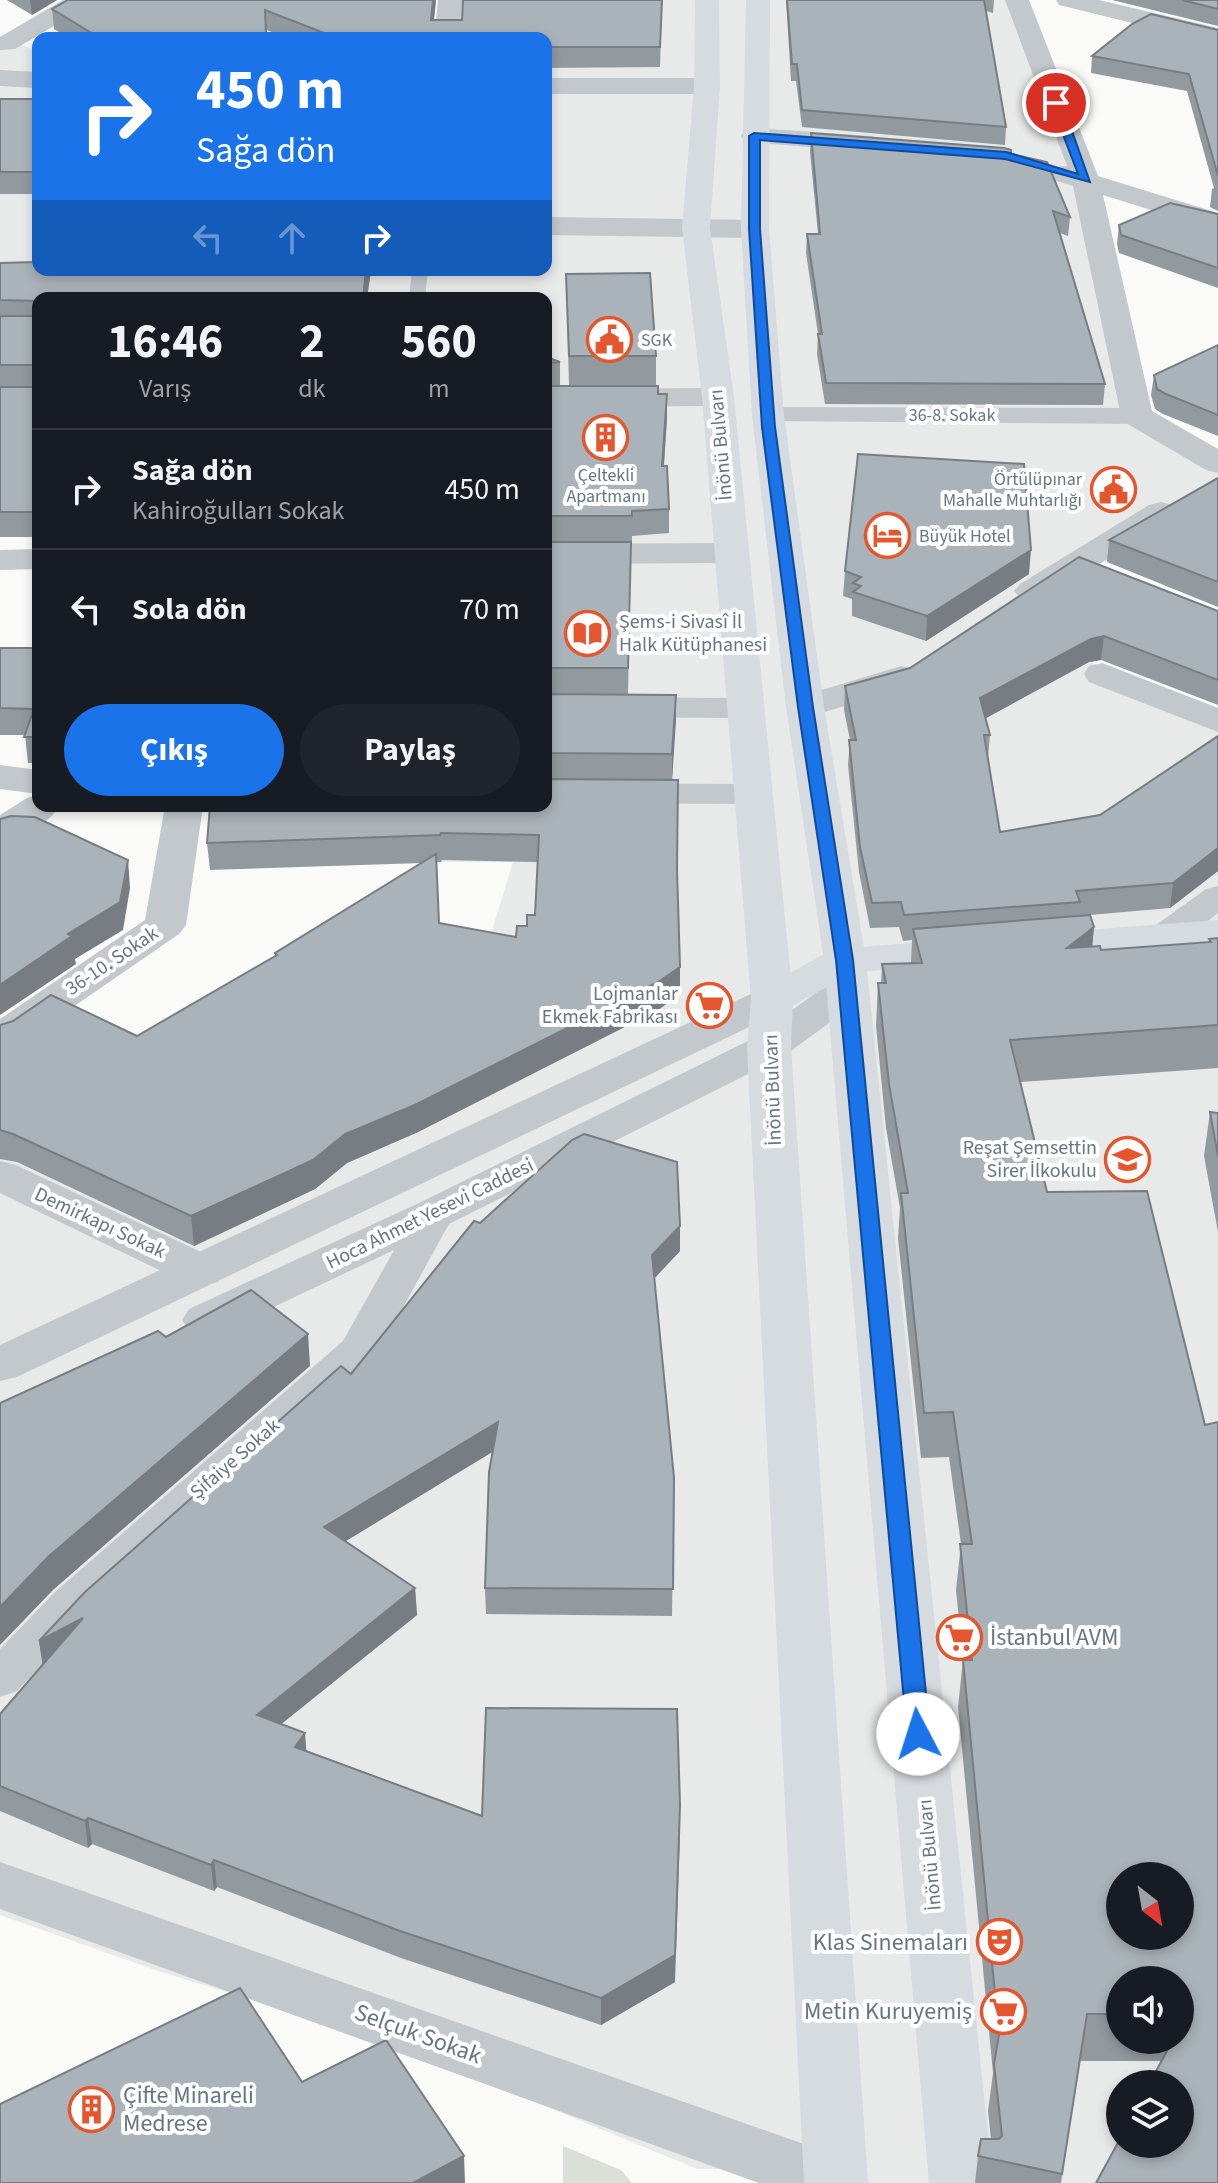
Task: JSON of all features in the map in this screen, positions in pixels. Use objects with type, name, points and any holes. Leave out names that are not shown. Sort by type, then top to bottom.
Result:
[{"type":"main road","name":"İnönü Bulvarı","points":[[707,0],[707,86],[696,228],[718,397],[772,1000],[769,1047],[836,2183]]},
{"type":"main road","name":"İnönü Bulvarı","points":[[758,0],[755,229],[768,415],[805,707],[846,975],[961,2183]]},
{"type":"main road","points":[[772,1000],[846,975],[1218,932]]},
{"type":"main road","points":[[846,975],[1218,961]]},
{"type":"street","points":[[42,32],[80,0]]},
{"type":"street","points":[[447,32],[450,0]]},
{"type":"street","points":[[1009,606],[1208,480],[1137,416],[1086,180],[1017,0]]},
{"type":"street","points":[[1068,0],[1218,36]]},
{"type":"street","points":[[13,56],[32,40]]},
{"type":"street","points":[[0,78],[32,80]]},
{"type":"street","points":[[552,86],[707,86]]},
{"type":"street","points":[[754,136],[895,146]]},
{"type":"street","points":[[1032,164],[1218,222]]},
{"type":"street","points":[[552,226],[755,229]]},
{"type":"street","points":[[552,398],[718,397]]},
{"type":"street","name":"36-8. Sokak","points":[[768,415],[1137,416]]},
{"type":"street","points":[[552,554],[730,553]]},
{"type":"street","points":[[0,560],[32,559]]},
{"type":"street","points":[[1073,564],[1116,582]]},
{"type":"street","points":[[805,707],[894,681],[932,656]]},
{"type":"street","points":[[1102,674],[1218,721]]},
{"type":"street","points":[[552,707],[745,708]]},
{"type":"street","points":[[0,777],[32,781]]},
{"type":"street","points":[[552,793],[752,794]]},
{"type":"street","points":[[0,832],[32,812]]},
{"type":"street","name":"36-10. Sokak","points":[[0,1038],[165,925],[183,812]]},
{"type":"street","points":[[1165,936],[1218,896]]},
{"type":"street","name":"Hoca Ahmet Yesevi Caddesi","points":[[167,1338],[435,1213],[769,1047],[846,975]]},
{"type":"street","points":[[0,1365],[772,1000]]},
{"type":"street","name":"Demirkapı Sokak","points":[[0,1175],[201,1271]]},
{"type":"street","name":"Şifaiye Sokak","points":[[0,1679],[71,1604],[359,1350],[435,1213]]},
{"type":"street","name":"Selçuk Sokak","points":[[0,1885],[836,2183]]},
{"type":"shaded area","points":[[456,0],[1013,0],[1148,410],[1218,450],[1218,481],[998,625],[1218,714],[1218,2183],[804,2183],[752,2169],[697,2169],[393,2043],[158,1971],[0,1915],[0,1058],[238,1104],[486,950],[513,862],[413,862],[532,812],[552,812],[552,292],[32,292],[32,315],[0,408],[0,37],[32,49],[32,276],[552,276],[552,32],[453,32]]},
{"type":"shaded area","points":[[563,2146],[621,2170],[632,2183],[563,2183]]},
{"type":"building","points":[[68,0],[433,0],[431,20],[462,20],[463,0],[662,0],[660,47],[552,47],[552,32],[322,32],[265,10],[266,32],[90,32],[52,9]]},
{"type":"building","points":[[787,0],[984,0],[1006,127],[802,110],[797,64],[792,64]]},
{"type":"building","points":[[1182,0],[1218,0],[1218,9]]},
{"type":"building","points":[[1151,14],[1218,30],[1218,176],[1189,74],[1092,56],[1132,24]]},
{"type":"building","points":[[0,99],[32,99],[32,172],[0,172]]},
{"type":"building","points":[[811,133],[1004,148],[1011,150],[1011,154],[1047,162],[1070,217],[1053,211],[1105,384],[826,383],[807,234],[820,234]]},
{"type":"building","points":[[1170,203],[1218,214],[1218,268],[1121,235],[1119,225]]},
{"type":"building","points":[[32,262],[32,276],[365,276],[364,292],[32,292],[32,301],[0,300],[0,263]]},
{"type":"building","name":"SGK","points":[[650,273],[656,356],[569,356],[566,274]]},
{"type":"building","points":[[0,316],[32,316],[32,365],[0,365]]},
{"type":"building","points":[[1218,345],[1218,415],[1157,389],[1154,375]]},
{"type":"building","points":[[552,386],[658,386],[658,394],[667,394],[662,466],[667,466],[669,509],[632,511],[632,516],[552,516]]},
{"type":"building","points":[[0,387],[32,387],[32,512],[0,512]]},
{"type":"building","points":[[858,454],[1024,464],[1031,550],[927,616],[853,592],[861,586],[853,583],[861,577],[845,571]]},
{"type":"building","points":[[1218,478],[1218,582],[1109,540]]},
{"type":"building","name":"Şems-i Sivasî İl Halk Kütüphanesi","points":[[552,542],[631,542],[628,668],[552,668]]},
{"type":"building","points":[[1079,557],[1218,611],[1218,680],[1104,636],[1091,639],[980,698],[990,735],[984,735],[1000,832],[1100,815],[1218,736],[1218,848],[1173,883],[1076,891],[1080,902],[904,915],[901,902],[872,903],[860,847],[849,740],[856,740],[845,686],[910,668]]},
{"type":"building","points":[[0,648],[32,648],[32,709],[0,708]]},
{"type":"building","points":[[552,694],[676,695],[672,754],[552,753]]},
{"type":"building","points":[[32,715],[32,737],[24,737]]},
{"type":"building","points":[[552,779],[678,780],[680,967],[658,982],[417,1104],[345,1134],[313,1160],[191,1216],[0,1130],[0,1025],[13,1021],[51,995],[137,1036],[277,955],[275,953],[436,854],[439,923],[516,937],[517,926],[527,926],[527,915],[535,915],[539,835],[441,833],[207,843],[210,812],[552,812]]},
{"type":"building","points":[[35,817],[128,860],[120,902],[68,934],[72,936],[0,985],[0,819]]},
{"type":"building","points":[[1090,915],[1094,927],[1067,948],[1100,946],[1101,950],[1211,942],[1209,939],[1218,938],[1218,1025],[1010,1040],[1047,1192],[1147,1191],[1205,1425],[1218,1422],[1218,2183],[1096,2183],[1110,2158],[1194,2158],[1194,2070],[1157,2070],[1165,2054],[1194,2054],[1194,1966],[1106,1966],[1106,2014],[1087,2014],[1062,2174],[978,2156],[981,2139],[999,2139],[1002,2136],[994,2064],[999,2035],[963,1660],[972,1660],[960,1544],[972,1544],[953,1412],[924,1413],[901,1193],[908,1193],[889,1084],[878,983],[886,983],[882,964],[922,963],[913,929]]},
{"type":"building","points":[[1210,1112],[1218,1113],[1218,1156]]},
{"type":"building","points":[[584,1134],[677,1162],[680,1226],[652,1255],[674,1478],[673,1589],[485,1588],[489,1472],[498,1422],[324,1527],[415,1588],[257,1715],[305,1733],[295,1747],[482,1816],[486,1708],[677,1709],[680,1805],[675,1955],[601,1998],[400,1931],[214,1860],[211,1865],[88,1818],[85,1821],[0,1786],[0,1714],[83,1618],[39,1641],[85,1592],[341,1366],[351,1374],[474,1221],[480,1223],[572,1140]]},
{"type":"building","points":[[251,1290],[308,1334],[48,1557],[0,1607],[0,1403],[158,1331],[166,1337]]},
{"type":"building","points":[[240,1988],[302,2082],[386,2040],[464,2156],[413,2183],[0,2183],[0,2104]]},
{"type":"place","name":"SGK","points":[[610,340]]},
{"type":"place","name":"Çeltekli Apartmanı","points":[[606,437]]},
{"type":"place","name":"Örtülüpınar Mahalle Muhtarlığı","points":[[1113,489]]},
{"type":"place","name":"Büyük Hotel","points":[[888,536]]},
{"type":"place","name":"Şems-i Sivasî İl Halk Kütüphanesi","points":[[588,633]]},
{"type":"place","name":"Lojmanlar Ekmek Fabrikası","points":[[709,1006]]},
{"type":"place","name":"Reşat Şemsettin Sirer İlkokulu","points":[[1128,1159]]},
{"type":"place","name":"İstanbul AVM","points":[[959,1637]]},
{"type":"place","name":"Klas Sinemaları","points":[[999,1942]]},
{"type":"place","name":"Metin Kuruyemiş","points":[[1003,2011]]},
{"type":"place","name":"Çifte Minareli Medrese","points":[[92,2109]]},
{"type":"route","points":[[918,1734],[845,960],[805,707],[769,427],[755,229],[754,136],[1006,156],[1086,180],[1056,103]]}]
